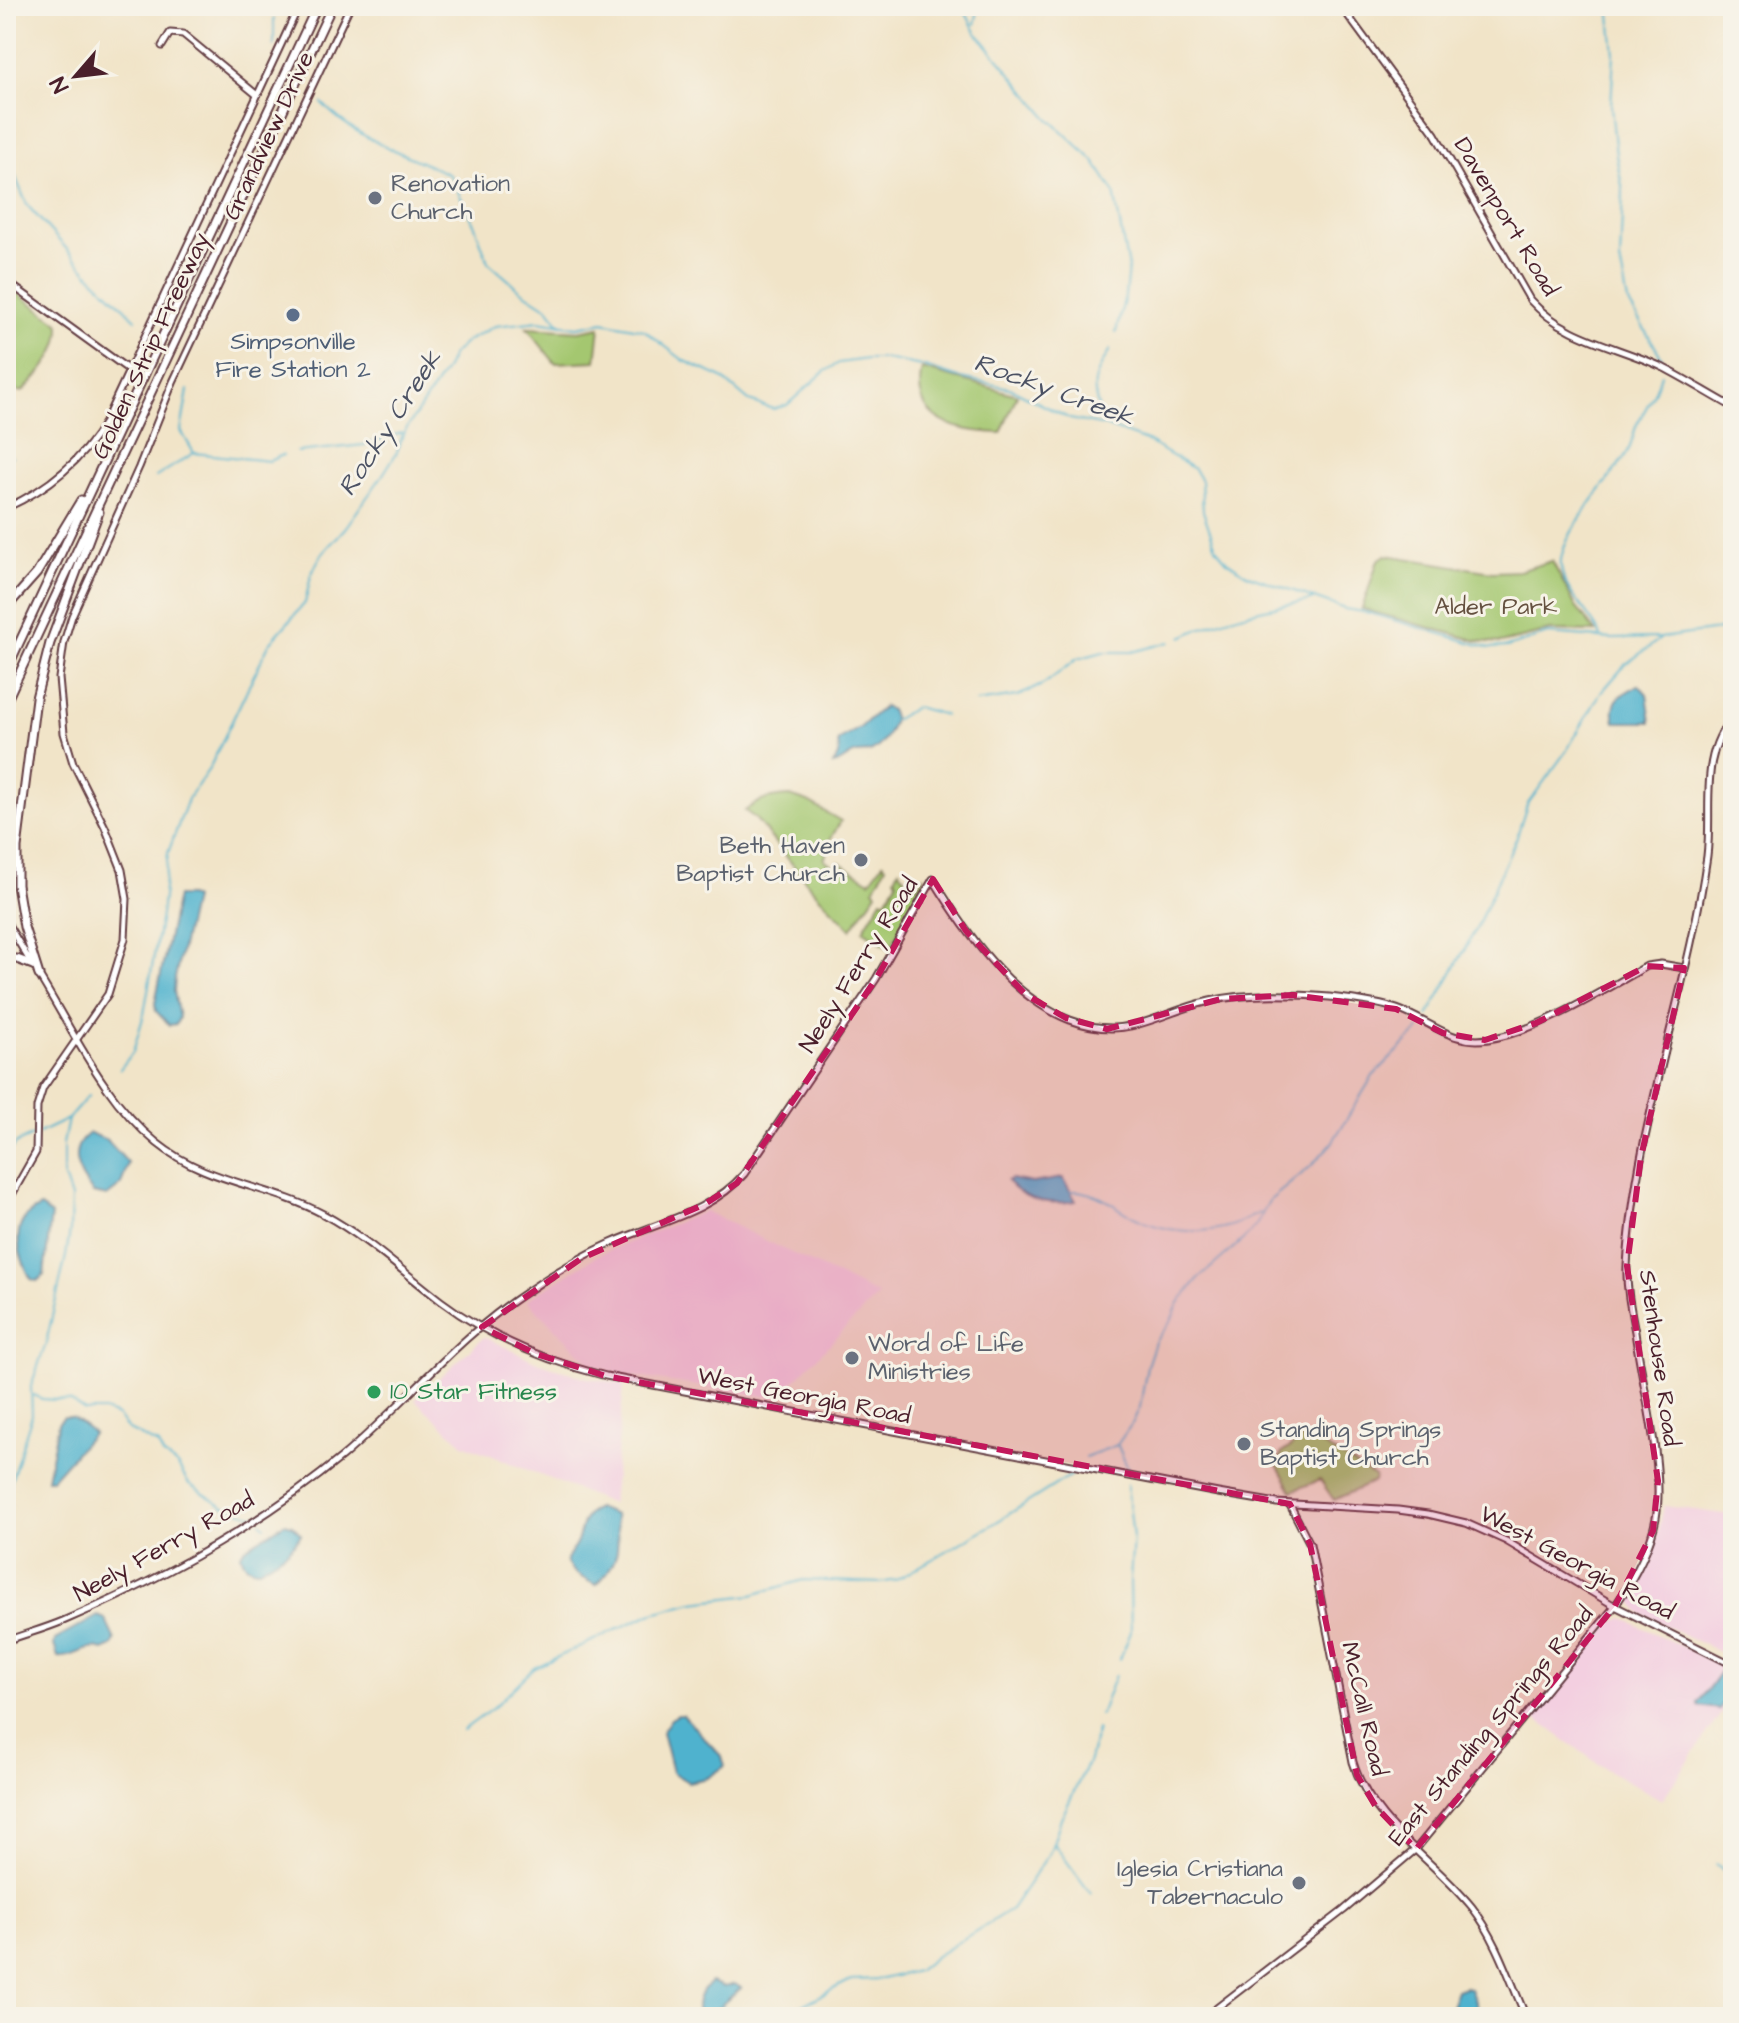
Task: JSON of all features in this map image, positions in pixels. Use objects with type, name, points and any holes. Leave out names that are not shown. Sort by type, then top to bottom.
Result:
[{"type":"highway","name":"Golden Strip Freeway","points":[[6,671],[317,6]]},
{"type":"highway","name":"Golden Strip Freeway","points":[[6,702],[332,6]]},
{"type":"highway","points":[[6,608],[37,573],[101,467]]},
{"type":"highway","points":[[39,975],[24,927],[17,885],[17,848],[36,698],[50,643],[114,470]]},
{"type":"highway","points":[[6,959],[33,965]]},
{"type":"street","points":[[6,508],[53,482],[76,462],[105,422],[299,6]]},
{"type":"street","name":"Grandview Drive","points":[[6,1205],[32,1161],[38,1141],[37,1107],[43,1088],[108,994],[125,939],[127,899],[122,870],[105,827],[73,763],[64,733],[59,678],[64,642],[72,616],[139,467],[173,382],[350,6]]},
{"type":"street","name":"Davenport Road","points":[[1341,6],[1435,134],[1530,300],[1539,310],[1566,329],[1660,366],[1733,407]]},
{"type":"street","points":[[162,46],[170,33],[183,34],[257,95]]},
{"type":"street","points":[[6,281],[129,370]]},
{"type":"street","points":[[1684,968],[1699,902],[1710,829],[1709,780],[1713,751],[1724,727],[1733,717]]},
{"type":"street","name":"Neely Ferry Road","points":[[6,1641],[124,1594],[201,1553],[259,1517],[342,1456],[523,1293],[612,1242],[705,1204],[737,1183],[876,979],[933,879],[966,931],[1025,994],[1066,1018],[1107,1029],[1130,1027],[1221,999],[1293,995],[1396,1009],[1451,1036],[1485,1040],[1536,1023],[1647,966],[1661,964],[1684,968]]},
{"type":"street","name":"West Georgia Road","points":[[6,924],[76,1039],[127,1114],[165,1149],[181,1160],[231,1182],[286,1197],[324,1215],[444,1303],[482,1327],[536,1354],[606,1376],[1208,1492],[1290,1504],[1398,1510],[1466,1523],[1506,1541],[1615,1606],[1733,1665]]},
{"type":"street","name":"Stenhouse Road","points":[[1615,1606],[1643,1557],[1656,1516],[1658,1481],[1627,1266],[1641,1157],[1684,968]]},
{"type":"street","name":"McCall Road","points":[[1290,1504],[1310,1544],[1357,1775],[1369,1799],[1458,1890],[1479,1917],[1498,1951],[1526,2017]]},
{"type":"street","name":"East Standing Springs Road","points":[[1205,2017],[1344,1910],[1416,1849],[1615,1606]]},
{"type":"highlighted area","points":[[933,879],[966,931],[1025,994],[1066,1018],[1107,1029],[1221,999],[1293,995],[1396,1009],[1443,1033],[1485,1040],[1536,1023],[1647,966],[1684,968],[1641,1157],[1627,1266],[1658,1481],[1653,1531],[1615,1606],[1416,1849],[1376,1807],[1357,1775],[1310,1544],[1290,1504],[606,1376],[536,1354],[482,1327],[582,1258],[705,1204],[737,1183],[876,979]]},
{"type":"shaded area","points":[[705,1211],[878,1295],[777,1398],[619,1374],[591,1364],[527,1300],[598,1255]]},
{"type":"shaded area","points":[[484,1337],[535,1361],[583,1377],[624,1384],[612,1504],[463,1444],[415,1400]]},
{"type":"shaded area","points":[[1664,1506],[1733,1515],[1733,1659],[1640,1613],[1628,1597],[1657,1538]]},
{"type":"shaded area","points":[[1623,1618],[1733,1671],[1733,1696],[1662,1800],[1604,1768],[1533,1717],[1612,1621]]},
{"type":"green space","points":[[6,285],[60,324],[54,353],[22,392],[6,388]]},
{"type":"green space","points":[[600,327],[596,361],[555,363],[527,328],[579,331]]},
{"type":"green space","points":[[922,369],[1017,395],[1001,433],[955,427],[931,413],[923,402],[920,387]]},
{"type":"green space","name":"Alder Park","points":[[1386,555],[1492,572],[1519,571],[1552,561],[1576,607],[1596,632],[1550,631],[1501,643],[1478,641],[1362,609],[1378,560]]},
{"type":"green space","points":[[790,796],[808,802],[841,821],[824,850],[827,853],[824,859],[835,867],[839,862],[870,881],[883,863],[886,866],[874,889],[877,892],[851,929],[814,891],[755,818],[745,811],[766,799]]},
{"type":"green space","points":[[899,869],[906,879],[918,886],[924,877],[926,882],[890,948],[863,930],[882,899],[886,901],[897,881],[895,878]]},
{"type":"green space","points":[[1306,1435],[1375,1477],[1374,1482],[1334,1500],[1320,1480],[1292,1491],[1277,1465],[1282,1453]]},
{"type":"water","points":[[1639,685],[1647,694],[1651,722],[1615,722],[1615,703]]},
{"type":"water","points":[[884,706],[890,710],[894,720],[882,742],[870,752],[854,754],[833,765],[839,754],[838,741],[861,727]]},
{"type":"water","points":[[177,896],[193,899],[175,978],[179,1018],[176,1024],[169,1025],[156,1011],[155,1003]]},
{"type":"water","points":[[90,1133],[107,1140],[128,1163],[121,1185],[107,1196],[93,1193],[76,1162],[78,1147]]},
{"type":"water","points":[[1063,1178],[1076,1201],[1057,1203],[1030,1198],[1007,1181],[1032,1183]]},
{"type":"water","points":[[41,1207],[51,1215],[44,1275],[37,1281],[31,1279],[26,1269],[18,1239],[23,1221]]},
{"type":"water","points":[[64,1417],[72,1417],[93,1433],[52,1479],[47,1479],[58,1423]]},
{"type":"water","points":[[597,1508],[615,1515],[618,1545],[610,1569],[596,1585],[574,1572],[566,1561],[585,1518]]},
{"type":"water","points":[[285,1523],[301,1534],[289,1550],[259,1569],[243,1561],[241,1554],[244,1549]]},
{"type":"water","points":[[98,1616],[105,1619],[115,1640],[112,1646],[58,1657],[55,1640]]},
{"type":"water","points":[[1723,1668],[1733,1673],[1733,1689],[1719,1709],[1699,1706],[1698,1703]]},
{"type":"water","points":[[678,1715],[683,1715],[722,1757],[725,1766],[707,1778],[688,1782],[672,1772],[662,1732]]},
{"type":"water","points":[[711,1982],[724,1987],[735,1984],[741,1988],[707,2017],[698,2017],[699,1997]]},
{"type":"water","points":[[1470,1988],[1479,2012],[1474,2017],[1451,2017],[1457,1990]]},
{"type":"waterway","points":[[962,6],[976,32],[1047,117],[1094,161],[1114,192],[1128,268],[1116,332]]},
{"type":"waterway","points":[[975,24],[979,6]]},
{"type":"waterway","points":[[1609,6],[1614,53],[1611,106],[1623,191],[1620,261],[1628,302],[1662,358]]},
{"type":"waterway","points":[[274,19],[274,46]]},
{"type":"waterway","points":[[322,103],[350,127],[450,175],[475,226],[488,262],[520,290],[548,308],[561,325]]},
{"type":"waterway","points":[[6,154],[27,205],[92,277],[136,319]]},
{"type":"waterway","name":"Rocky Creek","points":[[120,1069],[133,1052],[144,1014],[168,853],[188,799],[209,769],[269,644],[305,603],[311,575],[321,555],[346,527],[382,476],[397,452],[403,434],[453,354],[467,341],[495,326],[539,321],[577,327],[603,322],[644,330],[683,360],[722,378],[749,401],[773,409],[787,405],[824,372],[839,363],[867,359],[922,366],[956,377],[1010,388],[1070,419],[1105,426],[1149,442],[1194,469],[1201,481],[1203,511],[1216,548],[1227,561],[1248,575],[1345,609],[1490,648],[1507,647],[1548,634],[1612,639],[1660,638],[1733,628]]},
{"type":"waterway","points":[[1104,425],[1095,386],[1110,350]]},
{"type":"waterway","points":[[1601,636],[1568,587],[1561,568],[1562,556],[1575,526],[1631,446],[1637,424],[1661,374]]},
{"type":"waterway","points":[[188,390],[181,431],[194,453]]},
{"type":"waterway","points":[[297,452],[364,445],[401,433]]},
{"type":"waterway","points":[[156,477],[194,453],[269,461],[283,455]]},
{"type":"waterway","points":[[6,459],[12,456]]},
{"type":"waterway","points":[[1182,637],[1228,619],[1315,598]]},
{"type":"waterway","points":[[1428,1016],[1476,929],[1516,839],[1527,805],[1567,750],[1600,694],[1626,664],[1660,639]]},
{"type":"waterway","points":[[976,702],[1018,696],[1044,684],[1077,659],[1103,652],[1132,652],[1170,642]]},
{"type":"waterway","points":[[894,720],[916,707],[945,715]]},
{"type":"waterway","points":[[1085,1457],[1117,1445],[1133,1422],[1140,1407],[1155,1342],[1171,1321],[1178,1304],[1199,1278],[1247,1236],[1269,1201],[1310,1167],[1332,1143],[1373,1076],[1420,1029]]},
{"type":"waterway","name":"Rocky Creek","points":[[39,1133],[68,1119],[89,1095]]},
{"type":"waterway","points":[[6,1497],[32,1415],[31,1386],[46,1343],[66,1256],[71,1198],[63,1175],[63,1144],[68,1119]]},
{"type":"waterway","name":"Rocky Creek","points":[[6,1155],[17,1143],[34,1135]]},
{"type":"waterway","points":[[1071,1191],[1097,1196],[1145,1222],[1181,1230],[1219,1229],[1260,1213]]},
{"type":"waterway","points":[[34,1395],[42,1399],[70,1401],[85,1411],[104,1411],[117,1416],[129,1430],[158,1445],[163,1455],[178,1466],[189,1484],[223,1506],[255,1516]]},
{"type":"waterway","points":[[1118,1446],[1128,1469]]},
{"type":"waterway","points":[[463,1730],[493,1708],[534,1668],[650,1614],[693,1602],[752,1595],[803,1580],[881,1583],[896,1580],[1071,1475]]},
{"type":"waterway","points":[[1120,1659],[1131,1632],[1133,1538],[1127,1484]]},
{"type":"waterway","points":[[261,1522],[265,1526]]},
{"type":"waterway","points":[[1100,1715],[1115,1675]]},
{"type":"waterway","points":[[779,2017],[851,1980],[882,1979],[917,1971],[1011,1909],[1050,1852],[1061,1819],[1089,1760],[1097,1729]]},
{"type":"waterway","points":[[1054,1844],[1091,1894]]},
{"type":"waterway","points":[[1716,1864],[1733,1878]]},
{"type":"waterway","points":[[722,2006],[733,2017]]},
{"type":"place","name":"Renovation Church","points":[[375,198]]},
{"type":"place","name":"Simpsonville Fire Station 2","points":[[293,315]]},
{"type":"place","name":"Beth Haven Baptist Church","points":[[861,860]]},
{"type":"place","name":"Word of Life Ministries","points":[[852,1358]]},
{"type":"place","name":"10 Star Fitness","points":[[374,1392]]},
{"type":"place","name":"Standing Springs Baptist Church","points":[[1244,1444]]},
{"type":"place","name":"Iglesia Cristiana Tabernaculo","points":[[1299,1883]]}]
